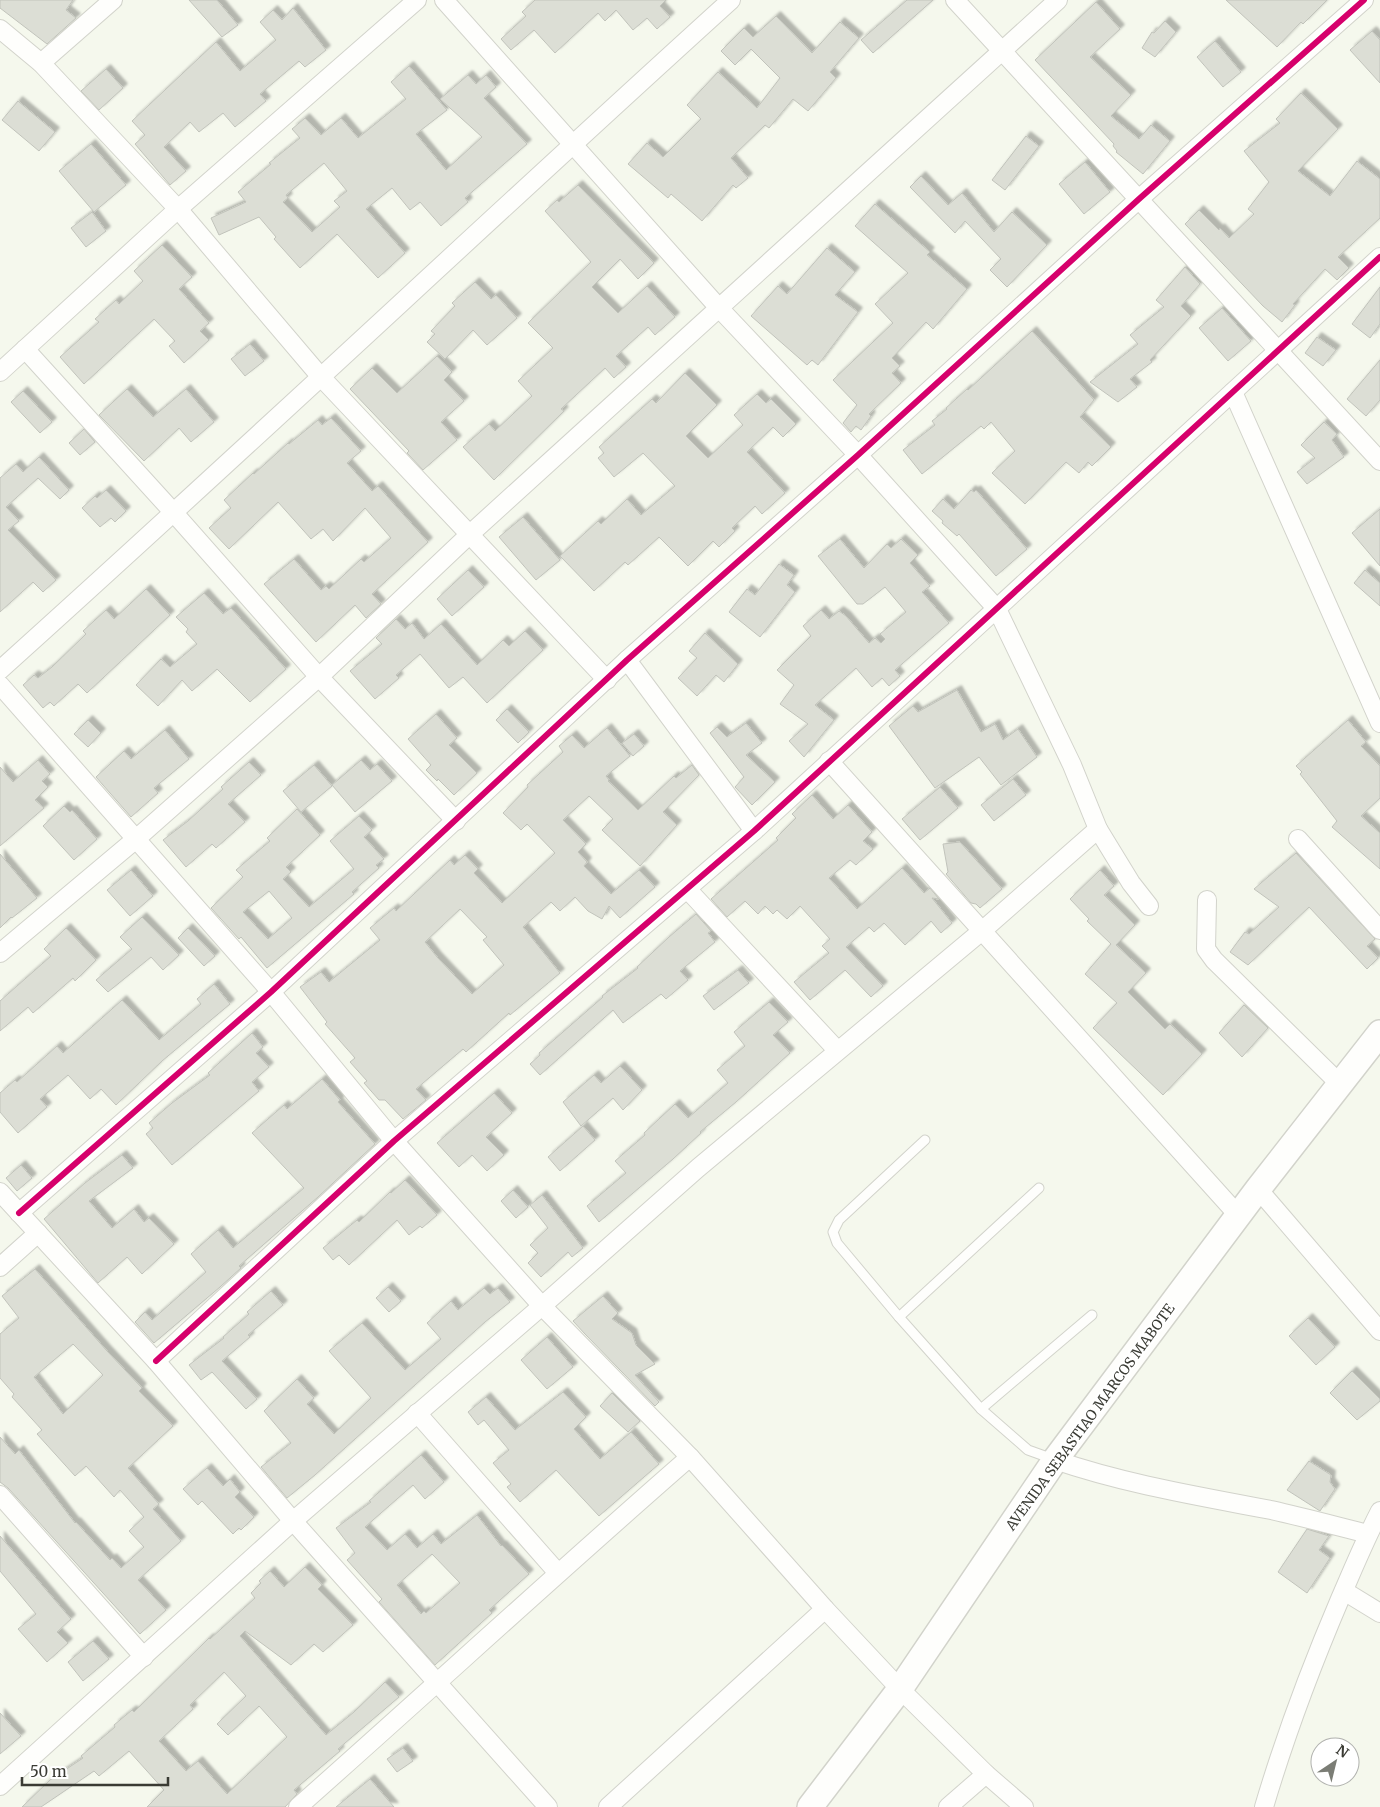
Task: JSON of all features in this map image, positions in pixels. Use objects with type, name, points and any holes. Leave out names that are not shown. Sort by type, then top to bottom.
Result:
[{"type":"main road","name":"AVENIDA SEBASTIAO MARCOS MABOTE","points":[[810,1807],[900,1690],[965,1582],[1238,1215],[1380,1033]]},
{"type":"street","points":[[41,63],[113,0]]},
{"type":"street","points":[[0,372],[178,209],[417,0]]},
{"type":"street","points":[[444,0],[719,308],[858,455],[997,609],[1072,765],[1098,829],[1131,883],[1149,906]]},
{"type":"street","points":[[0,670],[174,513],[320,376],[731,0]]},
{"type":"street","points":[[955,0],[1380,461]]},
{"type":"street","points":[[0,953],[136,838],[319,677],[469,535],[1058,0]]},
{"type":"street","points":[[19,1213],[271,992],[627,660],[858,455],[1356,2]]},
{"type":"street","points":[[0,29],[41,63],[178,209],[320,376],[607,680]]},
{"type":"street","points":[[156,1361],[394,1141],[688,890],[754,831],[1380,257]]},
{"type":"street","points":[[25,349],[319,677],[456,820]]},
{"type":"street","points":[[1233,392],[1380,723]]},
{"type":"street","points":[[627,660],[754,831]]},
{"type":"street","points":[[0,685],[271,992],[394,1141],[542,1306],[690,1457],[900,1690],[986,1774],[1024,1807]]},
{"type":"street","points":[[829,761],[1238,1215]]},
{"type":"street","points":[[0,1786],[293,1521],[542,1306],[698,1168],[982,930],[1098,829]]},
{"type":"street","points":[[1298,839],[1380,930]]},
{"type":"street","points":[[688,890],[837,1050]]},
{"type":"street","points":[[1207,900],[1206,949],[1214,960],[1340,1084]]},
{"type":"street","points":[[1258,1189],[1380,1331]]},
{"type":"street","points":[[0,1192],[156,1361],[293,1521],[548,1807]]},
{"type":"street","points":[[0,1267],[38,1233]]},
{"type":"street","points":[[417,1413],[558,1573]]},
{"type":"street","points":[[298,1807],[690,1457]]},
{"type":"street","points":[[1055,1460],[1095,1474],[1173,1492],[1273,1511],[1368,1534]]},
{"type":"street","points":[[0,1495],[144,1657]]},
{"type":"street","points":[[1264,1807],[1297,1704],[1368,1534],[1380,1512]]},
{"type":"street","points":[[1344,1591],[1380,1613]]},
{"type":"street","points":[[608,1807],[825,1609]]},
{"type":"street","points":[[948,1807],[986,1774]]},
{"type":"lane","points":[[925,1140],[839,1220],[833,1232],[837,1243],[899,1317],[981,1409],[1028,1450],[1055,1460]]},
{"type":"lane","points":[[899,1317],[1039,1188]]},
{"type":"lane","points":[[981,1409],[1092,1315]]},
{"type":"lane","points":[[921,1658],[916,1655],[941,1611]]},
{"type":"building","points":[[0,0],[73,0],[66,10],[76,18],[47,44],[0,8]]},
{"type":"building","points":[[189,0],[217,0],[238,25],[222,37]]},
{"type":"building","points":[[535,0],[666,0],[660,6],[670,17],[657,29],[647,18],[633,30],[616,10],[605,21],[598,13],[555,53],[534,30],[511,50],[501,39],[526,16],[522,12]]},
{"type":"building","points":[[907,0],[933,0],[873,53],[861,40]]},
{"type":"building","points":[[1226,0],[1327,0],[1303,24],[1301,22],[1277,47]]},
{"type":"building","points":[[1096,2],[1120,29],[1090,57],[1131,95],[1111,116],[1139,139],[1151,125],[1170,141],[1143,174],[1116,152],[1114,144],[1035,60]]},
{"type":"building","points":[[293,8],[326,50],[305,67],[299,61],[260,94],[266,101],[235,127],[223,113],[199,132],[190,122],[164,147],[186,171],[170,185],[135,144],[145,135],[132,121],[216,42],[240,71],[276,40],[260,22],[273,10],[282,20]]},
{"type":"building","points":[[776,16],[812,53],[840,22],[859,38],[830,72],[836,78],[808,111],[793,99],[769,128],[765,125],[731,158],[748,178],[736,188],[733,185],[702,221],[671,194],[668,198],[628,164],[647,143],[663,157],[701,119],[687,105],[718,72],[757,108],[780,78],[751,49],[735,65],[721,51],[744,28],[753,37]]},
{"type":"building","points":[[1165,21],[1176,32],[1155,57],[1142,48],[1152,32],[1154,33]]},
{"type":"building","points":[[1372,31],[1380,40],[1380,83],[1350,50]]},
{"type":"building","points":[[1215,41],[1241,72],[1223,87],[1197,57]]},
{"type":"building","points":[[409,66],[447,110],[416,134],[446,170],[482,137],[440,99],[468,75],[476,84],[486,75],[496,87],[484,98],[527,144],[465,198],[468,202],[441,226],[420,202],[410,210],[392,188],[366,209],[405,253],[378,278],[337,234],[300,268],[274,239],[276,237],[259,217],[219,235],[211,218],[246,202],[238,192],[271,164],[269,163],[300,138],[292,129],[305,118],[321,135],[341,118],[358,138],[406,99],[391,82]],"holes":[[[324,163],[347,191],[334,201],[340,207],[312,232],[283,202],[288,198],[286,195]]]},
{"type":"building","points":[[106,69],[123,88],[99,110],[81,91]]},
{"type":"building","points":[[1301,93],[1338,129],[1298,171],[1330,196],[1357,161],[1380,179],[1380,218],[1338,257],[1349,268],[1337,280],[1325,269],[1293,304],[1295,305],[1282,322],[1263,306],[1185,224],[1199,210],[1229,238],[1254,214],[1248,209],[1269,182],[1244,151],[1280,123],[1276,119]]},
{"type":"building","points":[[18,101],[55,132],[39,151],[2,120]]},
{"type":"building","points":[[1026,136],[1039,146],[1005,190],[992,180]]},
{"type":"building","points":[[91,144],[126,185],[94,212],[59,171]]},
{"type":"building","points":[[1085,162],[1110,192],[1084,214],[1059,184]]},
{"type":"building","points":[[921,176],[948,205],[962,193],[994,232],[1012,212],[1047,245],[1007,287],[990,270],[1001,259],[965,221],[955,233],[910,187]]},
{"type":"building","points":[[578,185],[654,263],[638,279],[620,259],[592,287],[618,313],[647,286],[675,317],[655,335],[648,327],[628,345],[616,356],[626,367],[614,378],[605,368],[561,409],[564,411],[494,480],[463,447],[489,424],[495,431],[532,396],[518,381],[553,348],[528,323],[591,262],[545,211],[557,200],[559,202]]},
{"type":"building","points":[[875,204],[930,252],[927,255],[967,289],[933,329],[926,322],[892,358],[900,366],[892,373],[901,383],[869,414],[871,416],[861,430],[856,426],[851,432],[843,423],[857,405],[833,380],[893,323],[875,304],[908,273],[855,226]]},
{"type":"building","points":[[92,212],[106,231],[86,247],[71,228]]},
{"type":"building","points":[[162,245],[192,277],[179,289],[209,323],[200,331],[209,340],[184,363],[169,346],[175,341],[154,319],[84,384],[60,357],[99,322],[95,319],[116,300],[119,304],[143,281],[134,271]]},
{"type":"building","points":[[827,248],[855,272],[835,295],[858,312],[818,365],[812,360],[807,365],[751,316],[778,286],[787,294]]},
{"type":"building","points":[[1185,267],[1200,284],[1181,306],[1191,316],[1150,360],[1152,362],[1130,379],[1137,387],[1118,402],[1090,382],[1138,344],[1130,335],[1164,307],[1156,300]]},
{"type":"building","points":[[475,282],[491,299],[496,295],[517,318],[487,345],[473,330],[445,359],[427,342],[435,334],[431,331],[455,306],[452,303]]},
{"type":"building","points":[[1380,287],[1380,324],[1370,338],[1352,324]]},
{"type":"building","points":[[1222,308],[1251,341],[1228,361],[1199,328]]},
{"type":"building","points":[[1032,331],[1094,400],[1080,417],[1111,447],[1092,466],[1088,462],[1079,473],[1066,462],[1025,504],[992,473],[1015,451],[991,422],[984,429],[981,426],[922,474],[903,450],[935,425],[932,421]]},
{"type":"building","points":[[1317,337],[1336,350],[1323,366],[1305,353]]},
{"type":"building","points":[[250,344],[264,361],[245,376],[231,359]]},
{"type":"building","points":[[437,356],[452,372],[444,380],[464,401],[441,422],[457,440],[423,470],[407,453],[409,451],[350,389],[372,368],[397,393]]},
{"type":"building","points":[[1380,360],[1380,400],[1366,416],[1347,399]]},
{"type":"building","points":[[685,373],[717,405],[686,436],[708,458],[743,425],[734,415],[757,394],[766,403],[771,399],[796,424],[783,437],[773,427],[747,452],[785,493],[762,514],[755,506],[732,528],[735,531],[719,547],[713,541],[688,566],[659,537],[628,565],[625,562],[594,591],[560,556],[598,521],[601,524],[627,499],[641,515],[675,486],[643,453],[614,477],[598,458],[604,453],[599,447],[652,399],[656,403]]},
{"type":"building","points":[[127,389],[153,417],[186,389],[214,422],[191,442],[179,428],[144,461],[99,415]]},
{"type":"building","points":[[23,391],[52,422],[40,433],[11,402]]},
{"type":"building","points":[[331,418],[361,451],[347,463],[372,491],[378,486],[428,542],[372,594],[381,604],[366,618],[355,605],[316,642],[264,584],[294,559],[321,590],[326,586],[329,589],[361,559],[364,562],[391,538],[365,508],[333,541],[323,529],[311,539],[278,502],[229,549],[209,528],[231,508],[224,500],[253,473],[318,420],[322,425]]},
{"type":"building","points":[[1324,422],[1337,434],[1332,440],[1344,457],[1307,484],[1297,472],[1315,458],[1301,445]]},
{"type":"building","points":[[84,429],[95,442],[80,455],[69,443]]},
{"type":"building","points":[[39,457],[69,490],[60,499],[38,478],[6,507],[19,521],[8,530],[56,580],[43,592],[33,582],[0,612],[0,478],[16,464],[23,472]]},
{"type":"building","points":[[106,490],[126,511],[115,522],[111,518],[100,527],[82,508],[95,496],[97,498]]},
{"type":"building","points":[[971,490],[974,492],[976,490],[1027,549],[996,576],[959,534],[957,536],[932,511],[943,499],[954,509]]},
{"type":"building","points":[[1380,509],[1380,566],[1352,533]]},
{"type":"building","points":[[523,517],[560,560],[536,580],[499,537]]},
{"type":"building","points":[[840,539],[864,568],[887,544],[891,548],[901,539],[918,555],[910,563],[930,586],[922,592],[949,623],[895,670],[900,676],[889,686],[882,678],[872,687],[856,668],[815,705],[834,720],[804,757],[789,741],[808,724],[780,704],[794,685],[777,670],[811,636],[803,626],[821,610],[829,619],[839,611],[846,616],[869,643],[875,638],[881,643],[885,639],[880,634],[906,612],[885,587],[863,604],[857,604],[818,556]]},
{"type":"building","points":[[779,564],[794,575],[787,585],[795,592],[760,637],[729,612],[747,589],[755,595]]},
{"type":"building","points":[[468,570],[484,587],[452,616],[437,599]]},
{"type":"building","points":[[1365,570],[1380,583],[1380,606],[1354,583]]},
{"type":"building","points":[[146,589],[170,615],[87,693],[78,684],[54,706],[50,702],[43,708],[23,685],[34,675],[38,678],[52,667],[86,634],[83,631],[106,610],[114,619]]},
{"type":"building","points":[[204,593],[223,614],[231,608],[286,669],[250,702],[217,669],[192,691],[182,680],[158,706],[136,685],[161,659],[170,667],[197,644],[186,632],[188,629],[176,617]]},
{"type":"building","points":[[396,619],[405,629],[412,623],[424,639],[441,624],[477,665],[503,640],[509,646],[525,631],[543,650],[487,703],[463,677],[449,688],[420,654],[396,675],[399,678],[375,699],[350,671],[382,644],[376,638]]},
{"type":"building","points":[[705,633],[738,664],[724,682],[716,675],[697,696],[678,678],[697,658],[689,651]]},
{"type":"building","points":[[957,690],[981,732],[995,724],[1003,740],[1018,729],[1037,757],[1001,785],[979,757],[935,788],[889,726],[913,706],[918,712]]},
{"type":"building","points":[[507,709],[529,732],[518,743],[496,720]]},
{"type":"building","points":[[436,714],[457,738],[449,745],[477,773],[454,795],[426,770],[431,765],[408,739]]},
{"type":"building","points":[[88,720],[101,733],[88,747],[74,734]]},
{"type":"building","points":[[1348,720],[1366,742],[1361,746],[1380,766],[1380,798],[1361,816],[1380,833],[1380,869],[1332,827],[1337,821],[1300,774],[1302,772],[1296,766]]},
{"type":"building","points":[[746,723],[762,743],[746,755],[775,782],[752,805],[735,787],[744,777],[710,733],[717,727],[727,737]]},
{"type":"building","points":[[607,728],[630,756],[606,776],[608,781],[638,810],[674,776],[676,778],[692,765],[699,775],[663,812],[677,825],[640,866],[602,830],[613,819],[589,796],[563,820],[586,844],[578,852],[587,862],[584,866],[611,894],[639,870],[655,887],[620,918],[609,906],[602,919],[588,911],[575,897],[560,911],[551,902],[523,927],[560,973],[510,1015],[509,1013],[466,1052],[463,1049],[416,1089],[426,1100],[403,1119],[385,1100],[379,1100],[364,1083],[367,1081],[350,1062],[355,1058],[325,1024],[327,1022],[300,987],[321,972],[329,982],[380,940],[370,928],[394,908],[396,911],[450,860],[454,865],[465,855],[478,869],[474,873],[502,903],[555,853],[527,824],[521,830],[503,813],[528,787],[527,785],[563,752],[559,746],[572,735],[584,748]],"holes":[[[460,909],[487,937],[483,940],[504,965],[472,994],[425,942]]]},
{"type":"building","points":[[165,730],[189,759],[154,788],[158,793],[131,817],[96,777],[124,751],[131,759]]},
{"type":"building","points":[[634,734],[644,746],[633,756],[622,743]]},
{"type":"building","points":[[38,760],[50,774],[42,781],[48,787],[35,800],[44,808],[0,846],[0,767],[13,782]]},
{"type":"building","points":[[361,760],[370,770],[377,764],[392,781],[355,812],[332,785]]},
{"type":"building","points":[[249,762],[261,775],[228,804],[245,822],[216,848],[212,844],[186,867],[163,840],[188,821]]},
{"type":"building","points":[[314,765],[332,786],[301,812],[283,791]]},
{"type":"building","points":[[1013,779],[1026,795],[994,821],[981,805]]},
{"type":"building","points":[[940,787],[958,808],[920,840],[902,819]]},
{"type":"building","points":[[812,795],[833,819],[848,805],[872,832],[863,841],[873,849],[856,865],[850,860],[829,878],[857,909],[902,868],[924,893],[930,888],[939,899],[932,898],[952,923],[941,933],[931,921],[905,945],[884,923],[874,932],[869,927],[846,947],[883,986],[871,997],[845,970],[810,1000],[794,982],[829,953],[822,946],[830,939],[800,906],[787,919],[777,910],[773,914],[765,906],[758,914],[745,901],[727,917],[711,899],[778,840],[776,838],[796,818],[792,814]]},
{"type":"building","points":[[64,806],[70,812],[72,810],[97,839],[74,860],[43,826]]},
{"type":"building","points":[[297,809],[320,835],[286,867],[291,872],[283,879],[309,907],[354,869],[330,841],[359,816],[372,830],[364,837],[384,859],[376,865],[379,868],[352,892],[354,894],[267,968],[241,937],[239,939],[211,908],[243,877],[236,870],[270,841],[267,838]],"holes":[[[269,891],[292,918],[268,939],[243,912]]]},
{"type":"building","points":[[960,842],[1002,889],[980,908],[976,904],[971,903],[946,874],[948,872],[943,844]]},
{"type":"building","points":[[1296,853],[1375,939],[1367,946],[1378,958],[1367,969],[1309,907],[1248,965],[1230,952],[1245,932],[1249,934],[1279,907],[1254,889]]},
{"type":"building","points":[[0,854],[37,898],[11,917],[0,928]]},
{"type":"building","points":[[131,870],[153,896],[130,916],[107,890]]},
{"type":"building","points":[[1100,870],[1114,886],[1104,895],[1135,925],[1116,945],[1146,973],[1128,992],[1165,1029],[1170,1024],[1202,1054],[1163,1095],[1093,1028],[1117,1003],[1085,974],[1111,944],[1087,921],[1089,919],[1070,899]]},
{"type":"building","points":[[696,914],[711,931],[708,933],[715,942],[680,971],[688,980],[666,999],[661,994],[623,1023],[613,1010],[540,1075],[530,1064],[540,1055],[539,1053],[602,996],[638,968],[669,937]]},
{"type":"building","points":[[142,917],[179,955],[163,970],[151,957],[108,992],[96,980],[132,949],[120,937]]},
{"type":"building","points":[[66,928],[96,960],[75,981],[73,978],[33,1013],[28,1007],[0,1031],[0,1001],[51,956],[44,949]]},
{"type":"building","points":[[188,928],[215,956],[204,966],[178,938]]},
{"type":"building","points":[[738,970],[749,983],[714,1010],[703,996]]},
{"type":"building","points":[[214,984],[230,1004],[162,1061],[116,1105],[101,1089],[90,1099],[68,1075],[40,1099],[47,1107],[18,1133],[0,1112],[0,1093],[15,1080],[17,1082],[57,1046],[63,1053],[122,1000],[159,1040],[201,1004],[197,999]]},
{"type":"building","points":[[769,1002],[788,1022],[773,1035],[790,1053],[700,1132],[673,1159],[599,1222],[587,1206],[626,1173],[615,1161],[645,1135],[644,1133],[675,1104],[688,1118],[728,1083],[717,1070],[745,1046],[734,1032]]},
{"type":"building","points":[[1244,1005],[1268,1028],[1242,1057],[1219,1033]]},
{"type":"building","points":[[252,1033],[263,1047],[256,1053],[269,1067],[252,1082],[259,1091],[172,1165],[146,1134],[153,1128],[149,1123],[210,1075],[208,1073]]},
{"type":"building","points":[[620,1066],[642,1090],[623,1110],[613,1098],[581,1126],[563,1102],[594,1075],[601,1083]]},
{"type":"building","points":[[322,1079],[340,1100],[338,1102],[375,1144],[239,1266],[241,1268],[220,1287],[154,1343],[135,1322],[145,1312],[152,1320],[206,1272],[191,1254],[218,1230],[233,1248],[304,1188],[252,1133],[284,1105],[287,1109]]},
{"type":"building","points":[[494,1093],[512,1113],[486,1137],[504,1155],[487,1171],[472,1155],[459,1167],[437,1143]]},
{"type":"building","points":[[583,1126],[595,1140],[560,1171],[548,1157]]},
{"type":"building","points":[[122,1155],[133,1168],[89,1201],[112,1228],[134,1209],[144,1222],[149,1218],[174,1244],[142,1274],[127,1257],[98,1283],[44,1219],[85,1183]]},
{"type":"building","points":[[21,1165],[32,1178],[17,1191],[6,1178]]},
{"type":"building","points":[[405,1180],[437,1215],[422,1228],[420,1226],[409,1235],[397,1220],[349,1265],[339,1255],[333,1260],[323,1248],[357,1220],[359,1222]]},
{"type":"building","points":[[513,1190],[528,1207],[516,1218],[501,1201]]},
{"type":"building","points":[[542,1195],[583,1248],[572,1257],[568,1252],[541,1277],[528,1263],[538,1253],[530,1245],[548,1228],[530,1205]]},
{"type":"building","points":[[35,1269],[142,1388],[139,1391],[173,1426],[128,1468],[159,1504],[153,1509],[181,1541],[138,1580],[166,1610],[140,1634],[8,1488],[0,1482],[0,1437],[15,1454],[19,1450],[75,1523],[110,1560],[112,1558],[121,1568],[144,1547],[129,1531],[144,1517],[120,1490],[114,1497],[86,1466],[75,1476],[37,1434],[42,1430],[12,1397],[14,1394],[0,1378],[0,1334],[19,1318],[2,1296]],"holes":[[[73,1344],[103,1375],[63,1414],[34,1377]]]},
{"type":"building","points":[[388,1287],[401,1301],[389,1312],[376,1298]]},
{"type":"building","points":[[484,1288],[490,1294],[498,1288],[510,1302],[287,1498],[261,1467],[291,1443],[264,1411],[297,1379],[314,1398],[307,1404],[334,1434],[371,1398],[329,1351],[362,1323],[405,1370],[441,1339],[427,1323],[451,1301],[458,1310]]},
{"type":"building","points":[[271,1291],[283,1305],[248,1335],[250,1337],[222,1361],[257,1399],[246,1409],[212,1372],[201,1380],[189,1365],[224,1338],[249,1314],[247,1312]]},
{"type":"building","points":[[603,1296],[618,1313],[612,1319],[632,1333],[636,1345],[655,1364],[635,1375],[659,1402],[655,1406],[573,1321]]},
{"type":"building","points":[[1308,1318],[1335,1347],[1316,1365],[1289,1336]]},
{"type":"building","points":[[547,1337],[573,1367],[547,1389],[521,1360]]},
{"type":"building","points":[[1352,1371],[1380,1399],[1357,1420],[1330,1393]]},
{"type":"building","points":[[563,1392],[586,1417],[574,1429],[600,1459],[631,1432],[659,1464],[599,1516],[556,1470],[520,1502],[507,1487],[511,1484],[493,1463],[509,1450],[484,1420],[478,1425],[468,1412],[486,1397],[515,1430]]},
{"type":"building","points":[[612,1393],[640,1421],[628,1432],[600,1406]]},
{"type":"building","points":[[421,1455],[444,1482],[425,1499],[413,1485],[365,1527],[387,1550],[405,1534],[417,1548],[433,1534],[441,1544],[477,1515],[501,1546],[529,1574],[489,1610],[492,1613],[435,1665],[379,1602],[382,1599],[347,1560],[355,1553],[336,1528],[371,1502],[369,1501]],"holes":[[[432,1554],[460,1583],[426,1613],[424,1611],[421,1614],[397,1585]]]},
{"type":"building","points":[[1309,1461],[1331,1475],[1330,1482],[1335,1489],[1320,1511],[1287,1490]]},
{"type":"building","points":[[207,1468],[223,1486],[230,1479],[240,1492],[235,1497],[254,1517],[241,1530],[239,1528],[233,1534],[202,1501],[198,1505],[183,1489]]},
{"type":"building","points":[[1307,1529],[1329,1536],[1319,1550],[1330,1558],[1307,1593],[1278,1572]]},
{"type":"building","points":[[0,1536],[71,1619],[57,1632],[68,1643],[47,1662],[18,1629],[36,1614],[0,1571]]},
{"type":"building","points":[[305,1567],[322,1585],[318,1589],[353,1625],[323,1652],[314,1644],[291,1665],[245,1631],[240,1636],[326,1735],[354,1712],[385,1682],[399,1697],[338,1749],[340,1751],[294,1790],[297,1794],[285,1807],[147,1807],[164,1790],[129,1751],[99,1776],[94,1771],[41,1807],[22,1807],[50,1780],[83,1758],[81,1756],[115,1727],[114,1725],[132,1710],[134,1712],[209,1638],[255,1598],[251,1593],[261,1583],[259,1581],[270,1571],[284,1587]],"holes":[[[224,1672],[246,1696],[217,1724],[228,1735],[259,1706],[287,1737],[227,1794],[198,1761],[186,1771],[159,1741],[193,1709],[190,1705]]]},
{"type":"building","points":[[93,1641],[109,1659],[83,1681],[68,1662]]},
{"type":"building","points":[[0,1713],[21,1736],[0,1754]]},
{"type":"building","points":[[403,1748],[413,1761],[397,1772],[387,1759]]},
{"type":"building","points":[[370,1779],[394,1807],[336,1807]]},
{"type":"cycle path","points":[[19,1213],[271,992],[627,660],[858,455],[1139,199],[1364,0]]},
{"type":"cycle path","points":[[156,1361],[394,1141],[754,831],[1380,257]]}]
